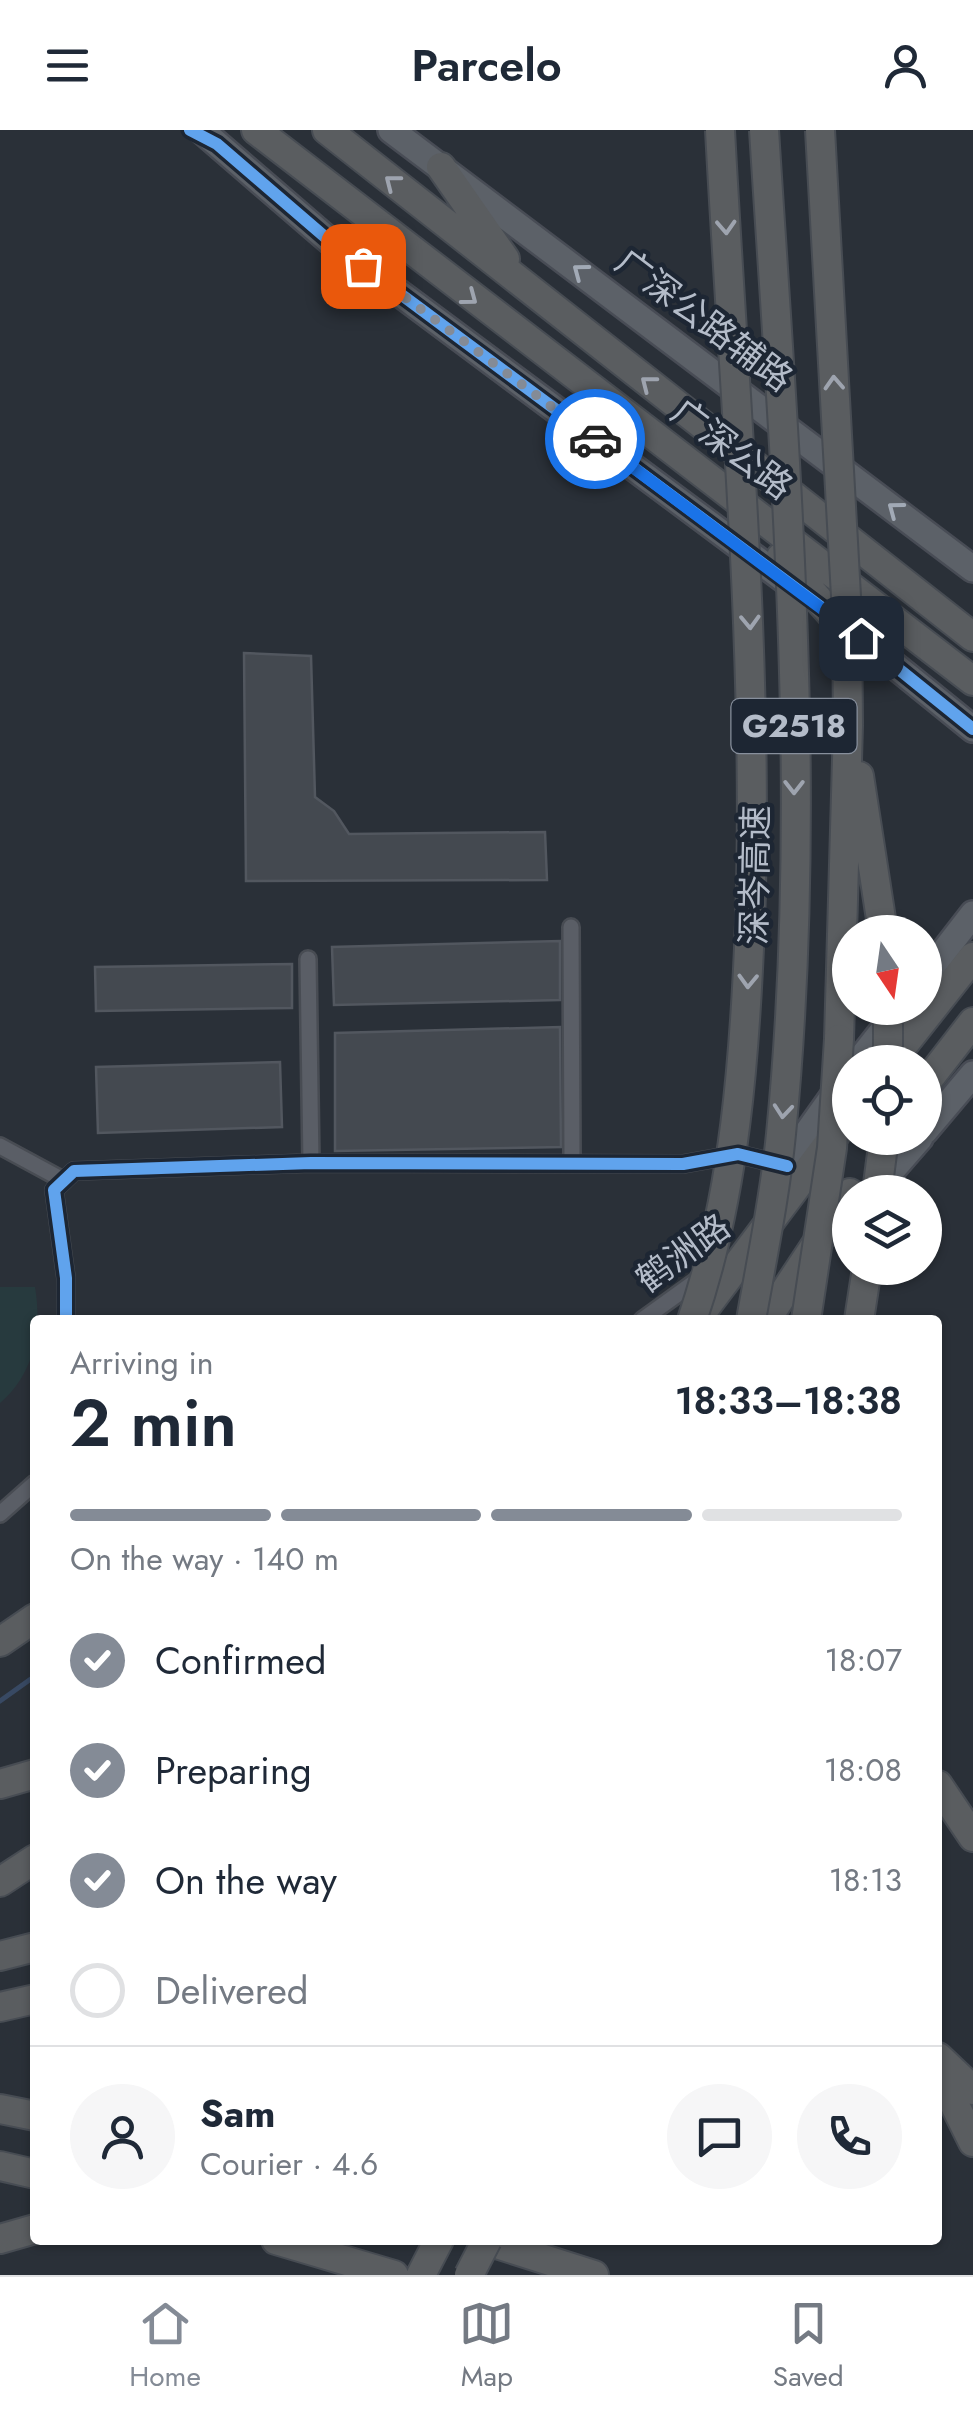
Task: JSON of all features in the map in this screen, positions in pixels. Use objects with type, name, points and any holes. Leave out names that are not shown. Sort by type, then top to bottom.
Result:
[{"type":"highway","name":"广深公路","points":[[256,130],[973,682]]},
{"type":"highway","name":"广深公路","points":[[327,130],[973,636]]},
{"type":"highway","points":[[695,1315],[733,1128],[747,1000],[753,832],[749,598],[720,130]]},
{"type":"highway","name":"深岑高速","points":[[752,1315],[780,1138],[794,890],[792,616],[764,130]]},
{"type":"highway","name":"G2518","points":[[807,1315],[832,1148],[846,889],[848,725],[847,614],[820,130]]},
{"type":"highway","points":[[441,167],[522,285]]},
{"type":"highway","points":[[717,485],[833,616]]},
{"type":"highway","points":[[848,725],[871,835],[881,915]]},
{"type":"highway","points":[[903,1045],[973,957]]},
{"type":"highway","points":[[942,1062],[973,1022]]},
{"type":"highway","points":[[698,1315],[832,1139]]},
{"type":"highway","points":[[769,1315],[832,1221]]},
{"type":"highway","points":[[679,1315],[759,1235]]},
{"type":"highway","points":[[860,1315],[864,1285]]},
{"type":"highway","points":[[0,1642],[30,1621]]},
{"type":"highway","points":[[0,1784],[30,1775]]},
{"type":"highway","points":[[942,1791],[973,1837]]},
{"type":"highway","points":[[0,1882],[30,1862]]},
{"type":"highway","points":[[0,1956],[30,1948]]},
{"type":"highway","points":[[0,2007],[30,2000]]},
{"type":"highway","points":[[942,2063],[973,2090]]},
{"type":"highway","points":[[942,2066],[973,2110]]},
{"type":"highway","points":[[942,2079],[973,2142]]},
{"type":"highway","points":[[0,2109],[30,2115]]},
{"type":"highway","points":[[0,2166],[30,2173]]},
{"type":"highway","points":[[0,2239],[30,2230]]},
{"type":"highway","points":[[293,2245],[394,2275]]},
{"type":"highway","points":[[422,2275],[436,2245]]},
{"type":"highway","points":[[469,2275],[483,2245]]},
{"type":"highway","points":[[501,2245],[594,2275]]},
{"type":"main road","points":[[190,130],[208,137],[332,243],[833,616],[973,729]]},
{"type":"main road","name":"广深公路辅路","points":[[391,130],[973,568]]},
{"type":"main road","points":[[942,954],[973,914]]},
{"type":"main road","points":[[872,1045],[887,1025]]},
{"type":"main road","points":[[942,1111],[973,1074]]},
{"type":"main road","points":[[759,1235],[786,1166],[832,1099]]},
{"type":"main road","points":[[889,1175],[906,1155]]},
{"type":"main road","points":[[805,1262],[832,1236]]},
{"type":"street","points":[[571,926],[572,1162]]},
{"type":"street","points":[[308,959],[311,1163]]},
{"type":"street","points":[[0,1146],[61,1180]]},
{"type":"street","points":[[66,1315],[66,1278],[54,1190],[74,1170],[311,1163],[682,1164],[738,1154],[786,1166]]},
{"type":"street","name":"鹤洲路","points":[[649,1315],[759,1235]]},
{"type":"street","points":[[0,1514],[30,1487]]},
{"type":"green space","points":[[0,1287],[35,1287],[37,1315],[30,1315],[30,1358],[21,1378],[0,1403]]},
{"type":"building","points":[[244,653],[311,656],[315,797],[334,811],[349,834],[545,832],[547,880],[246,881]]},
{"type":"building","points":[[560,941],[560,1000],[334,1005],[332,947]]},
{"type":"building","points":[[292,964],[292,1008],[96,1011],[95,967]]},
{"type":"building","points":[[560,1027],[561,1147],[335,1151],[335,1033]]},
{"type":"building","points":[[280,1062],[282,1127],[98,1133],[96,1067]]},
{"type":"waterway","points":[[0,1701],[30,1680]]},
{"type":"cycle path","points":[[190,130],[217,144],[332,243],[833,616],[973,729]]},
{"type":"cycle path","points":[[66,1315],[66,1278],[54,1190],[74,1171],[311,1163],[683,1164],[738,1154],[787,1166]]},
{"type":"way so far","points":[[363,266],[595,439]]},
{"type":"route","points":[[595,439],[861,638]]}]
